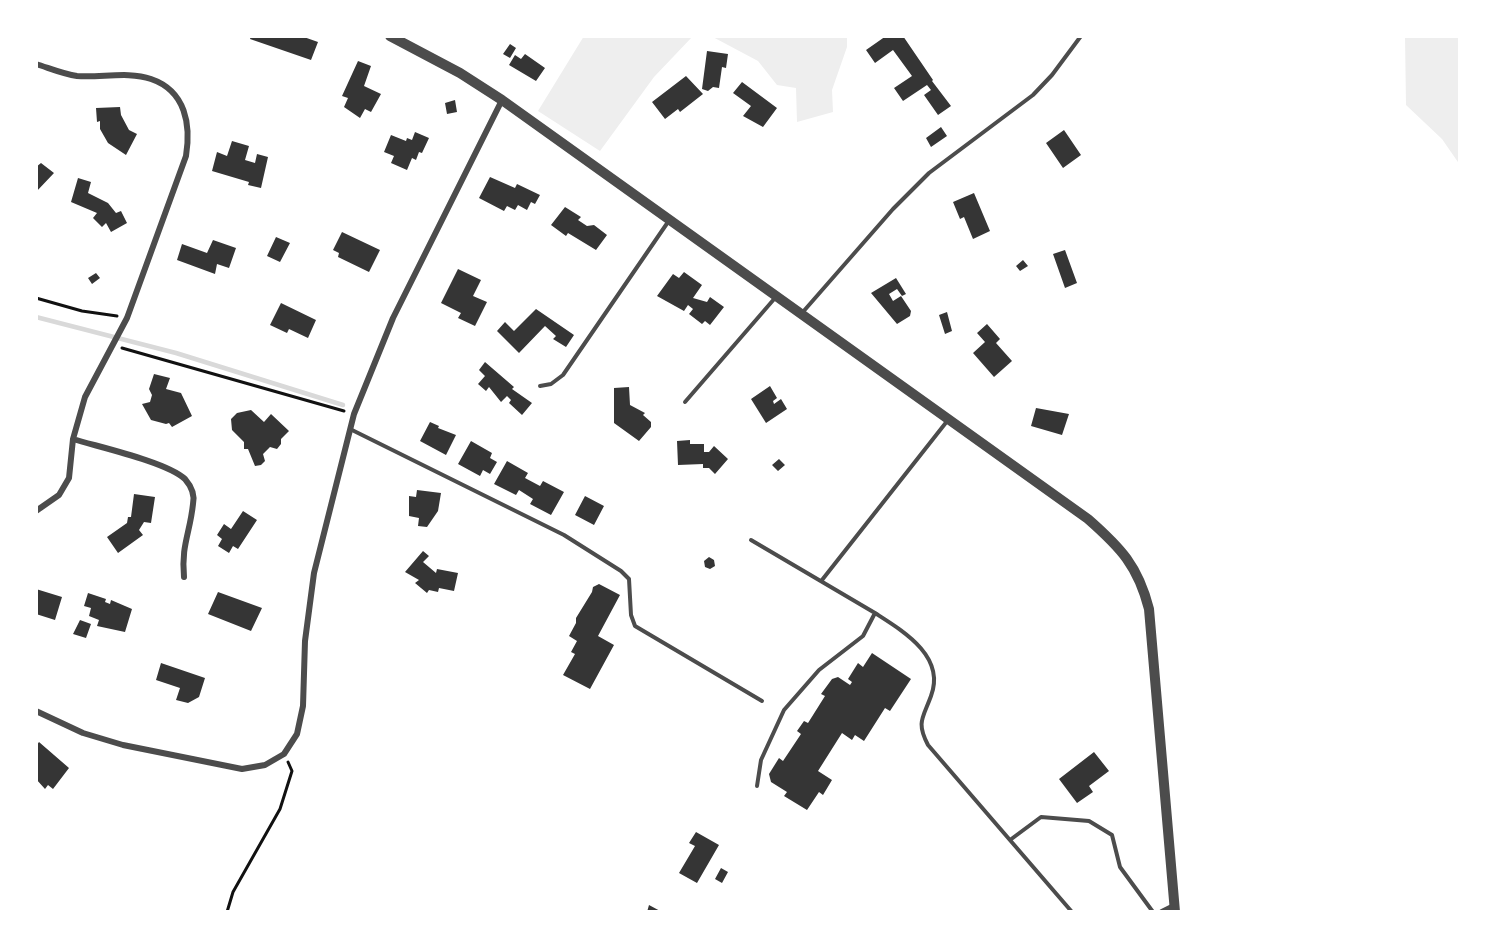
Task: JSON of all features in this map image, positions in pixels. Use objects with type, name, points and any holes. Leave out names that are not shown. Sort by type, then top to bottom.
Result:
[{"type":"street","points":[[390,36],[460,73],[502,100],[1088,519],[1116,544],[1134,566],[1143,584],[1155,646],[1174,909],[1162,912]]},
{"type":"street","points":[[36,64],[74,75],[151,79],[181,102],[188,120],[186,156],[128,318],[85,397],[73,439],[69,478],[59,495],[36,511]]},
{"type":"street","points":[[36,711],[83,733],[123,744],[242,769],[265,765],[284,754],[297,734],[303,706],[305,641],[314,573],[349,428],[393,318],[502,100]]},
{"type":"street","points":[[73,439],[168,469],[184,478],[192,489],[194,503],[183,543],[184,576]]},
{"type":"lane","points":[[802,313],[914,188],[953,153],[1034,95],[1059,67],[1081,36]]},
{"type":"lane","points":[[540,386],[550,384],[563,375],[670,219]]},
{"type":"lane","points":[[685,402],[777,295]]},
{"type":"lane","points":[[822,580],[948,420]]},
{"type":"lane","points":[[349,428],[564,536],[621,571],[629,579],[631,615],[635,626],[762,701]]},
{"type":"lane","points":[[751,540],[875,613],[906,633],[924,651],[930,664],[933,681],[932,694],[921,716],[921,732],[928,745],[1072,912]]},
{"type":"lane","points":[[758,786],[761,760],[783,710],[819,670],[863,636],[875,613]]},
{"type":"lane","points":[[1010,840],[1041,818],[1089,821],[1112,835],[1120,867],[1153,912]]},
{"type":"path","points":[[36,298],[82,311],[128,318]]},
{"type":"path","points":[[116,343],[127,351],[354,414]]},
{"type":"path","points":[[227,912],[233,892],[279,809],[292,771],[284,754]]},
{"type":"shaded area","points":[[584,36],[693,36],[654,77],[600,151],[538,111]]},
{"type":"shaded area","points":[[711,36],[847,36],[847,47],[832,90],[833,112],[797,122],[796,88],[777,85],[758,61]]},
{"type":"shaded area","points":[[1405,36],[1460,36],[1460,165],[1442,139],[1406,105]]},
{"type":"building","points":[[251,36],[301,36],[318,42],[311,60],[250,39]]},
{"type":"building","points":[[886,36],[903,36],[951,106],[938,115],[924,95],[931,90],[927,85],[903,101],[894,88],[912,76],[893,50],[875,63],[866,50]]},
{"type":"building","points":[[510,44],[516,48],[510,58],[503,54]]},
{"type":"building","points":[[707,51],[728,54],[726,68],[722,67],[719,88],[713,87],[708,91],[702,89]]},
{"type":"building","points":[[525,54],[545,68],[536,81],[509,65],[515,55],[521,59]]},
{"type":"building","points":[[358,61],[371,66],[364,86],[381,94],[371,112],[365,109],[360,118],[344,107],[348,98],[342,96]]},
{"type":"building","points":[[686,76],[703,94],[680,112],[678,109],[665,119],[652,102]]},
{"type":"building","points":[[742,82],[777,108],[763,127],[743,116],[751,106],[733,93]]},
{"type":"building","points":[[455,100],[457,112],[447,114],[445,103]]},
{"type":"building","points":[[120,107],[121,115],[129,130],[137,134],[126,155],[108,143],[100,129],[100,121],[97,122],[96,108]]},
{"type":"building","points":[[941,127],[947,136],[931,147],[926,138]]},
{"type":"building","points":[[1064,130],[1081,155],[1063,168],[1046,143]]},
{"type":"building","points":[[415,132],[429,138],[422,153],[419,152],[416,160],[412,158],[407,170],[391,163],[394,156],[384,152],[391,135],[406,141],[407,138],[412,140]]},
{"type":"building","points":[[232,141],[249,146],[245,160],[255,163],[257,154],[268,157],[261,188],[212,171],[217,152],[227,156]]},
{"type":"building","points":[[41,163],[54,173],[36,192],[36,167]]},
{"type":"building","points":[[490,177],[515,188],[517,184],[540,195],[535,204],[531,202],[527,210],[518,205],[515,210],[507,206],[504,211],[479,198]]},
{"type":"building","points":[[78,178],[91,182],[88,193],[108,203],[116,213],[121,211],[127,223],[111,232],[106,223],[102,227],[93,218],[97,213],[71,202]]},
{"type":"building","points":[[974,193],[990,231],[973,239],[964,217],[960,219],[953,202]]},
{"type":"building","points":[[565,207],[581,217],[578,220],[587,226],[594,225],[607,235],[596,250],[568,233],[566,236],[551,225]]},
{"type":"building","points":[[342,232],[380,250],[369,272],[338,257],[339,253],[333,250]]},
{"type":"building","points":[[276,237],[290,243],[280,262],[267,256]]},
{"type":"building","points":[[213,240],[236,248],[229,268],[217,264],[215,274],[177,260],[182,244],[207,253]]},
{"type":"building","points":[[1065,250],[1077,283],[1065,288],[1053,254]]},
{"type":"building","points":[[1023,260],[1028,266],[1020,271],[1016,266]]},
{"type":"building","points":[[458,269],[481,280],[473,296],[487,302],[475,326],[458,318],[461,313],[441,303]]},
{"type":"building","points":[[684,272],[702,285],[693,298],[707,302],[710,297],[724,307],[710,325],[705,321],[702,324],[689,314],[693,309],[688,305],[684,311],[657,296],[673,274],[679,278]]},
{"type":"building","points":[[96,273],[100,278],[92,284],[88,278]]},
{"type":"building","points":[[896,278],[906,294],[902,296],[897,289],[889,294],[893,301],[901,296],[911,311],[910,316],[897,324],[871,293]]},
{"type":"building","points":[[281,303],[316,320],[308,338],[289,329],[287,333],[270,325]]},
{"type":"building","points":[[536,309],[574,335],[566,347],[553,339],[556,336],[545,326],[519,353],[497,331],[505,322],[514,331]]},
{"type":"building","points":[[947,312],[952,331],[945,334],[939,315]]},
{"type":"building","points":[[987,324],[1000,339],[996,343],[1012,361],[994,377],[973,353],[985,342],[977,333]]},
{"type":"building","points":[[485,362],[514,387],[512,389],[532,403],[522,415],[509,403],[511,400],[507,396],[501,402],[489,387],[486,391],[478,384],[485,376],[479,370]]},
{"type":"building","points":[[154,374],[170,378],[166,389],[181,393],[192,416],[172,427],[169,423],[151,420],[142,404],[150,402],[152,395],[149,389]]},
{"type":"building","points":[[770,386],[777,398],[773,401],[774,404],[781,399],[787,409],[766,423],[751,399]]},
{"type":"building","points":[[629,387],[630,405],[645,413],[643,415],[651,422],[651,427],[639,441],[614,423],[614,388]]},
{"type":"building","points":[[1036,408],[1069,414],[1062,435],[1031,426]]},
{"type":"building","points":[[251,410],[264,422],[271,414],[289,431],[281,439],[281,444],[277,449],[270,447],[263,454],[265,461],[255,466],[248,449],[244,449],[244,442],[232,430],[231,419],[237,413]]},
{"type":"building","points":[[430,422],[456,435],[446,455],[420,441]]},
{"type":"building","points":[[690,440],[690,444],[704,444],[704,452],[709,452],[714,446],[728,459],[715,474],[709,468],[703,468],[703,464],[678,465],[677,441]]},
{"type":"building","points":[[471,441],[492,453],[490,458],[497,462],[490,474],[483,470],[480,476],[458,464]]},
{"type":"building","points":[[779,459],[785,465],[778,471],[772,465]]},
{"type":"building","points":[[507,461],[528,473],[525,478],[540,486],[543,481],[564,492],[551,515],[530,504],[533,499],[519,490],[516,495],[494,484]]},
{"type":"building","points":[[417,490],[441,493],[438,511],[427,527],[418,526],[419,518],[409,516],[409,496],[416,497]]},
{"type":"building","points":[[134,494],[155,497],[151,523],[144,522],[139,530],[143,535],[118,553],[107,537],[127,523],[128,517],[131,517]]},
{"type":"building","points":[[585,496],[604,506],[594,525],[575,515]]},
{"type":"building","points":[[243,511],[257,520],[238,549],[233,546],[229,553],[218,546],[222,539],[217,535],[224,524],[231,529]]},
{"type":"building","points":[[423,551],[429,556],[423,562],[436,573],[437,569],[458,573],[454,591],[439,588],[438,592],[429,590],[427,593],[415,583],[419,580],[405,572]]},
{"type":"building","points":[[709,557],[714,560],[715,566],[710,569],[705,567],[704,561]]},
{"type":"building","points":[[599,584],[620,595],[598,636],[614,645],[590,689],[563,675],[575,654],[571,652],[577,641],[569,636],[576,623],[576,618],[593,587]]},
{"type":"building","points":[[36,589],[62,597],[55,620],[36,614]]},
{"type":"building","points":[[218,592],[262,608],[251,631],[208,614]]},
{"type":"building","points":[[88,593],[106,599],[105,602],[110,604],[111,600],[132,609],[125,632],[97,626],[99,620],[89,616],[91,608],[84,606]]},
{"type":"building","points":[[80,620],[91,624],[86,638],[73,634]]},
{"type":"building","points":[[872,653],[911,679],[890,711],[885,708],[864,741],[855,735],[852,740],[842,733],[818,771],[832,780],[823,795],[819,792],[807,810],[784,796],[787,792],[771,782],[769,774],[779,758],[783,761],[801,734],[797,731],[804,721],[808,723],[825,696],[821,694],[832,679],[838,677],[850,685],[852,682],[848,679],[858,663],[863,667]]},
{"type":"building","points":[[161,663],[205,678],[199,697],[188,703],[176,700],[180,688],[156,680]]},
{"type":"building","points":[[39,742],[69,768],[53,789],[48,785],[45,789],[36,779],[36,746]]},
{"type":"building","points":[[1094,752],[1109,771],[1089,786],[1093,792],[1077,803],[1059,779]]},
{"type":"building","points":[[696,832],[719,845],[697,883],[679,873],[695,846],[689,843]]},
{"type":"building","points":[[721,868],[728,872],[722,883],[715,879]]},
{"type":"building","points":[[649,905],[662,912],[647,912]]},
{"type":"waterway","points":[[36,317],[176,353],[343,405]]}]
